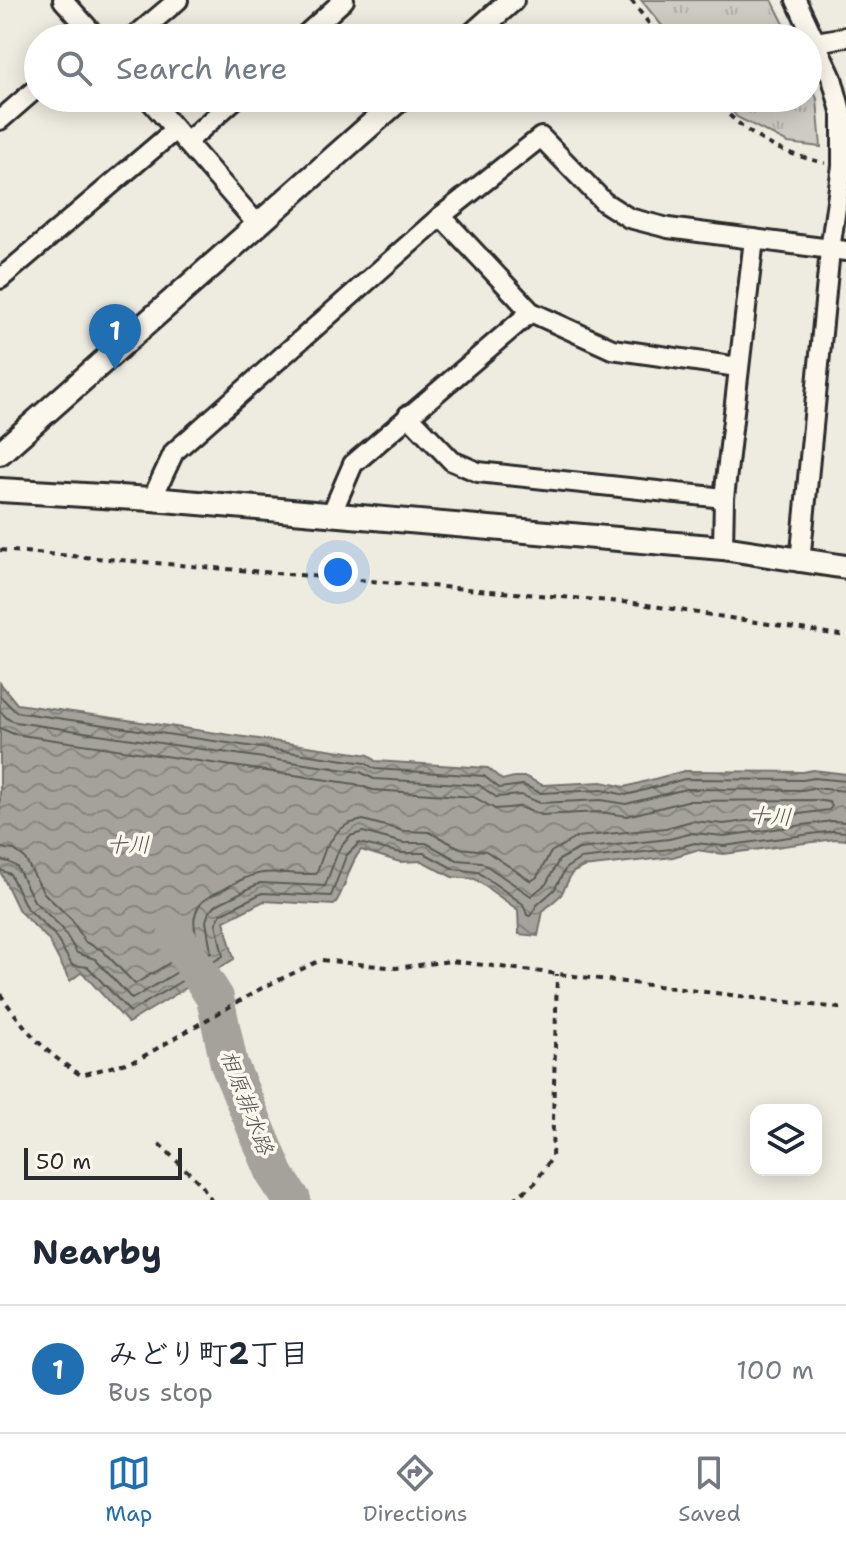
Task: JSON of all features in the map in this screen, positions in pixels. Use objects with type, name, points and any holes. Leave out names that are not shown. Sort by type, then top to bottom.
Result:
[{"type":"street","points":[[63,0],[84,24]]},
{"type":"street","points":[[150,24],[178,0]]},
{"type":"street","points":[[317,24],[344,0]]},
{"type":"street","points":[[485,24],[512,0]]},
{"type":"street","points":[[796,0],[807,24]]},
{"type":"street","points":[[822,41],[846,37]]},
{"type":"street","points":[[800,562],[838,250],[842,166],[842,115],[822,56]]},
{"type":"street","points":[[0,120],[24,99]]},
{"type":"street","points":[[160,112],[257,224]]},
{"type":"street","points":[[0,279],[216,112]]},
{"type":"street","points":[[0,453],[385,112]]},
{"type":"street","points":[[152,499],[174,452],[441,216],[541,137],[604,202],[629,218],[668,228],[838,250]]},
{"type":"street","points":[[441,216],[531,312],[612,349],[738,367]]},
{"type":"street","points":[[723,548],[724,498],[754,239]]},
{"type":"street","points":[[331,515],[353,464],[531,312]]},
{"type":"street","points":[[408,415],[452,461],[478,472],[724,498]]},
{"type":"street","points":[[0,490],[152,499],[723,548],[846,567]]},
{"type":"path","points":[[631,0],[649,24]]},
{"type":"path","points":[[728,112],[764,144],[800,157],[842,166]]},
{"type":"path","points":[[0,550],[634,603],[846,636]]},
{"type":"path","points":[[0,994],[24,1029],[53,1058],[81,1075],[137,1060],[262,988],[321,960],[396,968],[451,961],[846,1009]]},
{"type":"path","points":[[513,1200],[535,1183],[552,1157],[557,974]]},
{"type":"path","points":[[159,1144],[201,1184],[211,1200]]},
{"type":"green space","points":[[641,0],[772,0],[784,24],[661,24]]},
{"type":"green space","points":[[733,112],[818,112],[821,147],[788,143]]},
{"type":"water","name":"十川","points":[[0,683],[17,704],[369,755],[375,761],[488,768],[502,780],[526,777],[542,785],[602,782],[625,787],[684,771],[813,770],[846,774],[846,840],[724,854],[696,850],[673,857],[583,867],[572,873],[561,895],[543,911],[538,936],[519,934],[518,910],[475,879],[452,877],[422,861],[400,862],[361,850],[334,905],[264,901],[224,921],[234,959],[128,1023],[82,972],[70,981],[48,939],[19,911],[0,871]]},
{"type":"waterway","name":"相原排水路","points":[[176,937],[215,998],[229,1064],[276,1176],[292,1200]]},
{"type":"place","name":"みどり町2丁目","points":[[115,370]]}]
